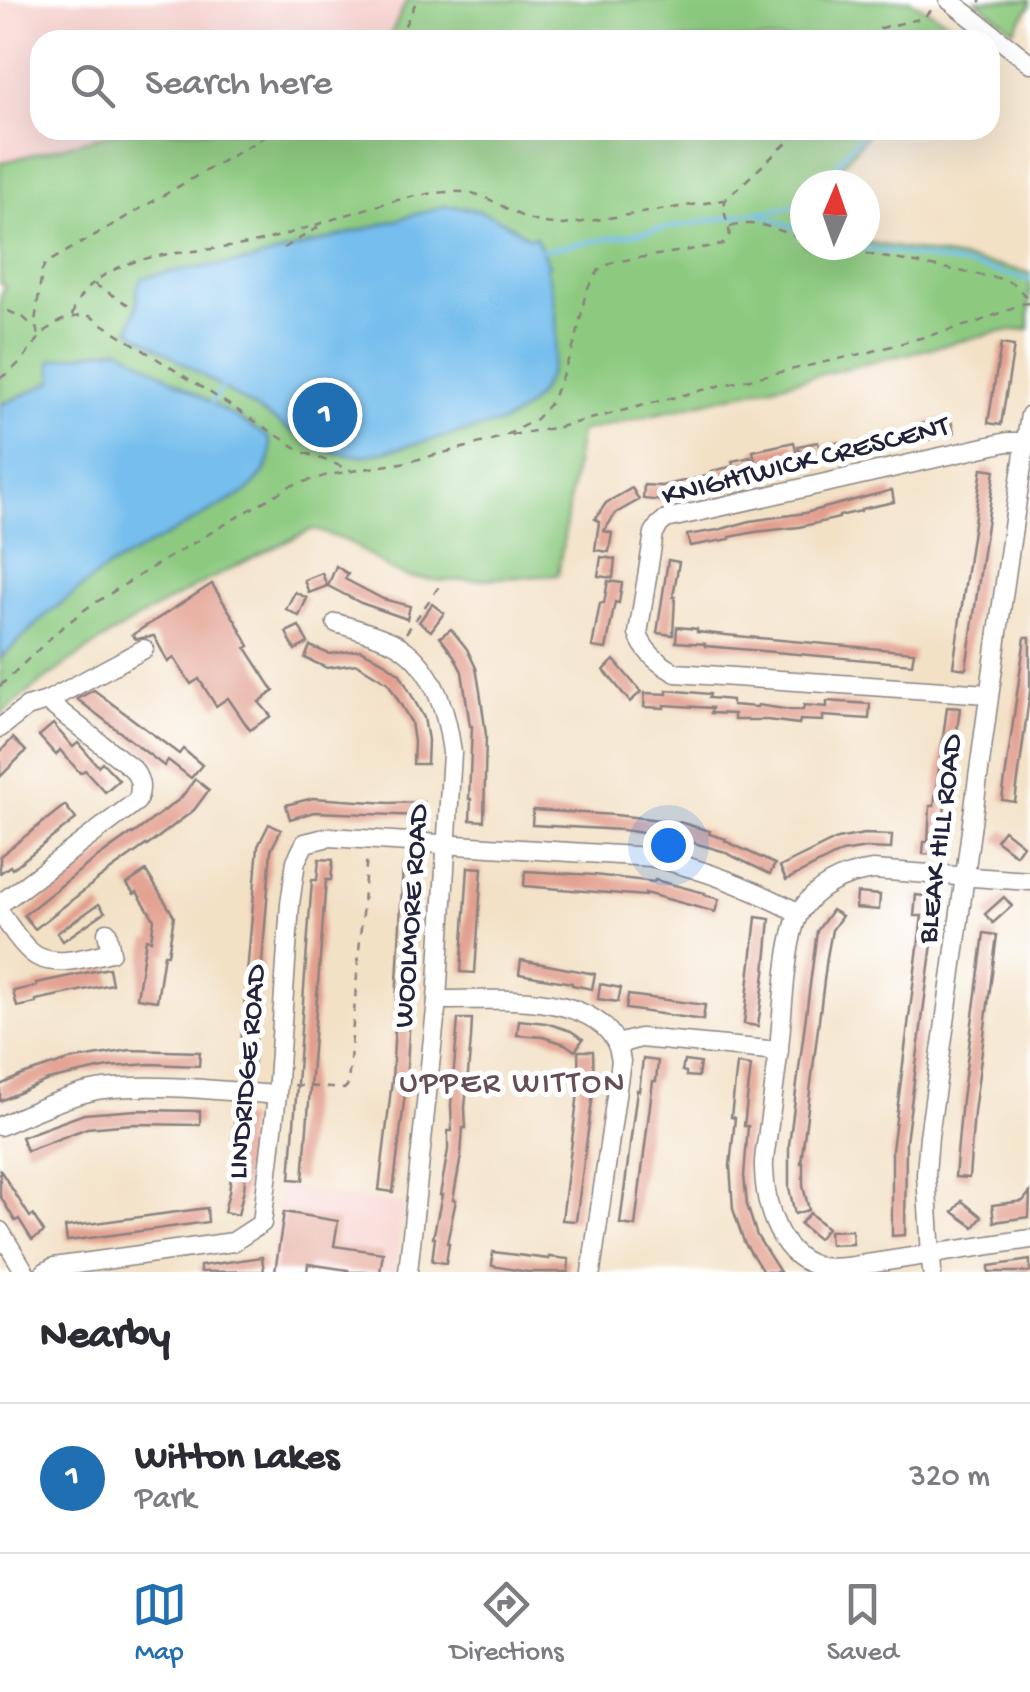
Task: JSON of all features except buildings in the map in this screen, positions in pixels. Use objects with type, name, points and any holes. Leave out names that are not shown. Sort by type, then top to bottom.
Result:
[{"type":"street","points":[[949,0],[988,30]]},
{"type":"street","points":[[1000,40],[1030,63]]},
{"type":"street","name":"BLEAK HILL ROAD","points":[[932,1272],[926,1174],[929,1136],[988,694],[1023,508],[1030,414]]},
{"type":"street","name":"KNIGHTWICK CRESCENT","points":[[988,694],[676,672],[659,664],[638,634],[654,533],[666,519],[1007,442],[1026,442]]},
{"type":"street","name":"WOOLMORE ROAD","points":[[336,623],[397,645],[420,663],[447,720],[452,753],[437,1000],[408,1272]]},
{"type":"street","points":[[0,728],[27,706],[47,700],[144,649]]},
{"type":"street","points":[[0,904],[137,801],[142,788],[133,768],[47,700]]},
{"type":"street","name":"LINDRIDGE ROAD","points":[[44,1272],[54,1267],[233,1242],[262,1223],[278,1089],[290,904],[296,861],[306,843],[330,837],[651,858],[696,868],[742,885],[798,914]]},
{"type":"street","points":[[1030,881],[873,870],[852,873],[823,887],[798,914],[788,961],[764,1168],[772,1220],[790,1250],[825,1268],[1030,1238]]},
{"type":"street","points":[[0,913],[29,951],[45,960],[111,952],[107,932]]},
{"type":"street","points":[[437,1000],[546,1002],[597,1021],[618,1044],[620,1062],[591,1272]]},
{"type":"street","points":[[618,1044],[640,1038],[779,1051]]},
{"type":"street","points":[[0,1126],[100,1089],[278,1089]]},
{"type":"street","points":[[0,1231],[25,1272]]},
{"type":"path","points":[[403,30],[417,0]]},
{"type":"path","points":[[876,30],[923,18],[940,0]]},
{"type":"path","points":[[38,337],[45,264],[259,140]]},
{"type":"path","points":[[72,316],[82,292],[118,268],[159,256],[236,247],[405,200],[446,193],[474,194],[536,222],[564,225],[717,203],[790,140]]},
{"type":"path","points":[[505,436],[536,419],[558,390],[576,340],[586,292],[599,270],[612,262],[721,246],[730,238],[724,214],[726,199]]},
{"type":"path","points":[[284,248],[324,223]]},
{"type":"path","points":[[728,228],[750,223],[790,235]]},
{"type":"path","points":[[0,686],[73,619],[290,486],[328,474],[406,462],[870,352],[978,322],[1030,301],[1012,283],[1002,279],[880,256]]},
{"type":"path","points":[[93,283],[129,305]]},
{"type":"path","points":[[8,311],[24,318],[36,330]]},
{"type":"path","points":[[0,378],[20,363],[38,337],[53,324],[72,316],[90,316],[303,452],[353,470]]},
{"type":"path","points":[[397,645],[443,581]]},
{"type":"path","points":[[278,1089],[344,1089],[348,1085],[368,839]]},
{"type":"shaded area","points":[[0,0],[407,0],[393,30],[30,30],[30,140],[86,140],[0,163]]},
{"type":"shaded area","points":[[282,1186],[403,1205],[393,1272],[268,1272]]},
{"type":"green space","points":[[407,0],[910,0],[956,28],[954,30],[393,30]]},
{"type":"green space","points":[[976,0],[1030,0],[1030,6],[1014,30]]},
{"type":"green space","points":[[86,140],[863,140],[838,170],[790,170],[790,260],[880,260],[880,245],[1030,273],[1029,329],[998,332],[580,432],[558,575],[443,581],[409,577],[347,541],[313,529],[231,568],[111,635],[0,715],[0,298],[5,286],[0,283],[0,163]]},
{"type":"water","points":[[445,206],[479,211],[529,238],[535,236],[549,265],[546,268],[556,312],[554,356],[537,396],[501,423],[369,455],[332,452],[312,444],[130,330],[142,278],[252,261]]},
{"type":"water","points":[[120,348],[268,437],[270,460],[248,491],[106,569],[46,615],[0,659],[0,404],[53,381],[51,360]]},
{"type":"waterway","points":[[944,30],[948,24]]},
{"type":"waterway","points":[[833,170],[857,140]]},
{"type":"waterway","points":[[760,212],[790,207]]},
{"type":"waterway","points":[[543,250],[757,212],[790,226]]},
{"type":"waterway","points":[[880,250],[1030,280]]},
{"type":"waterway","points":[[212,402],[222,388]]},
{"type":"place","name":"Witton Lakes","points":[[325,415]]},
{"type":"district","name":"UPPER WITTON","points":[[513,1085]]}]
